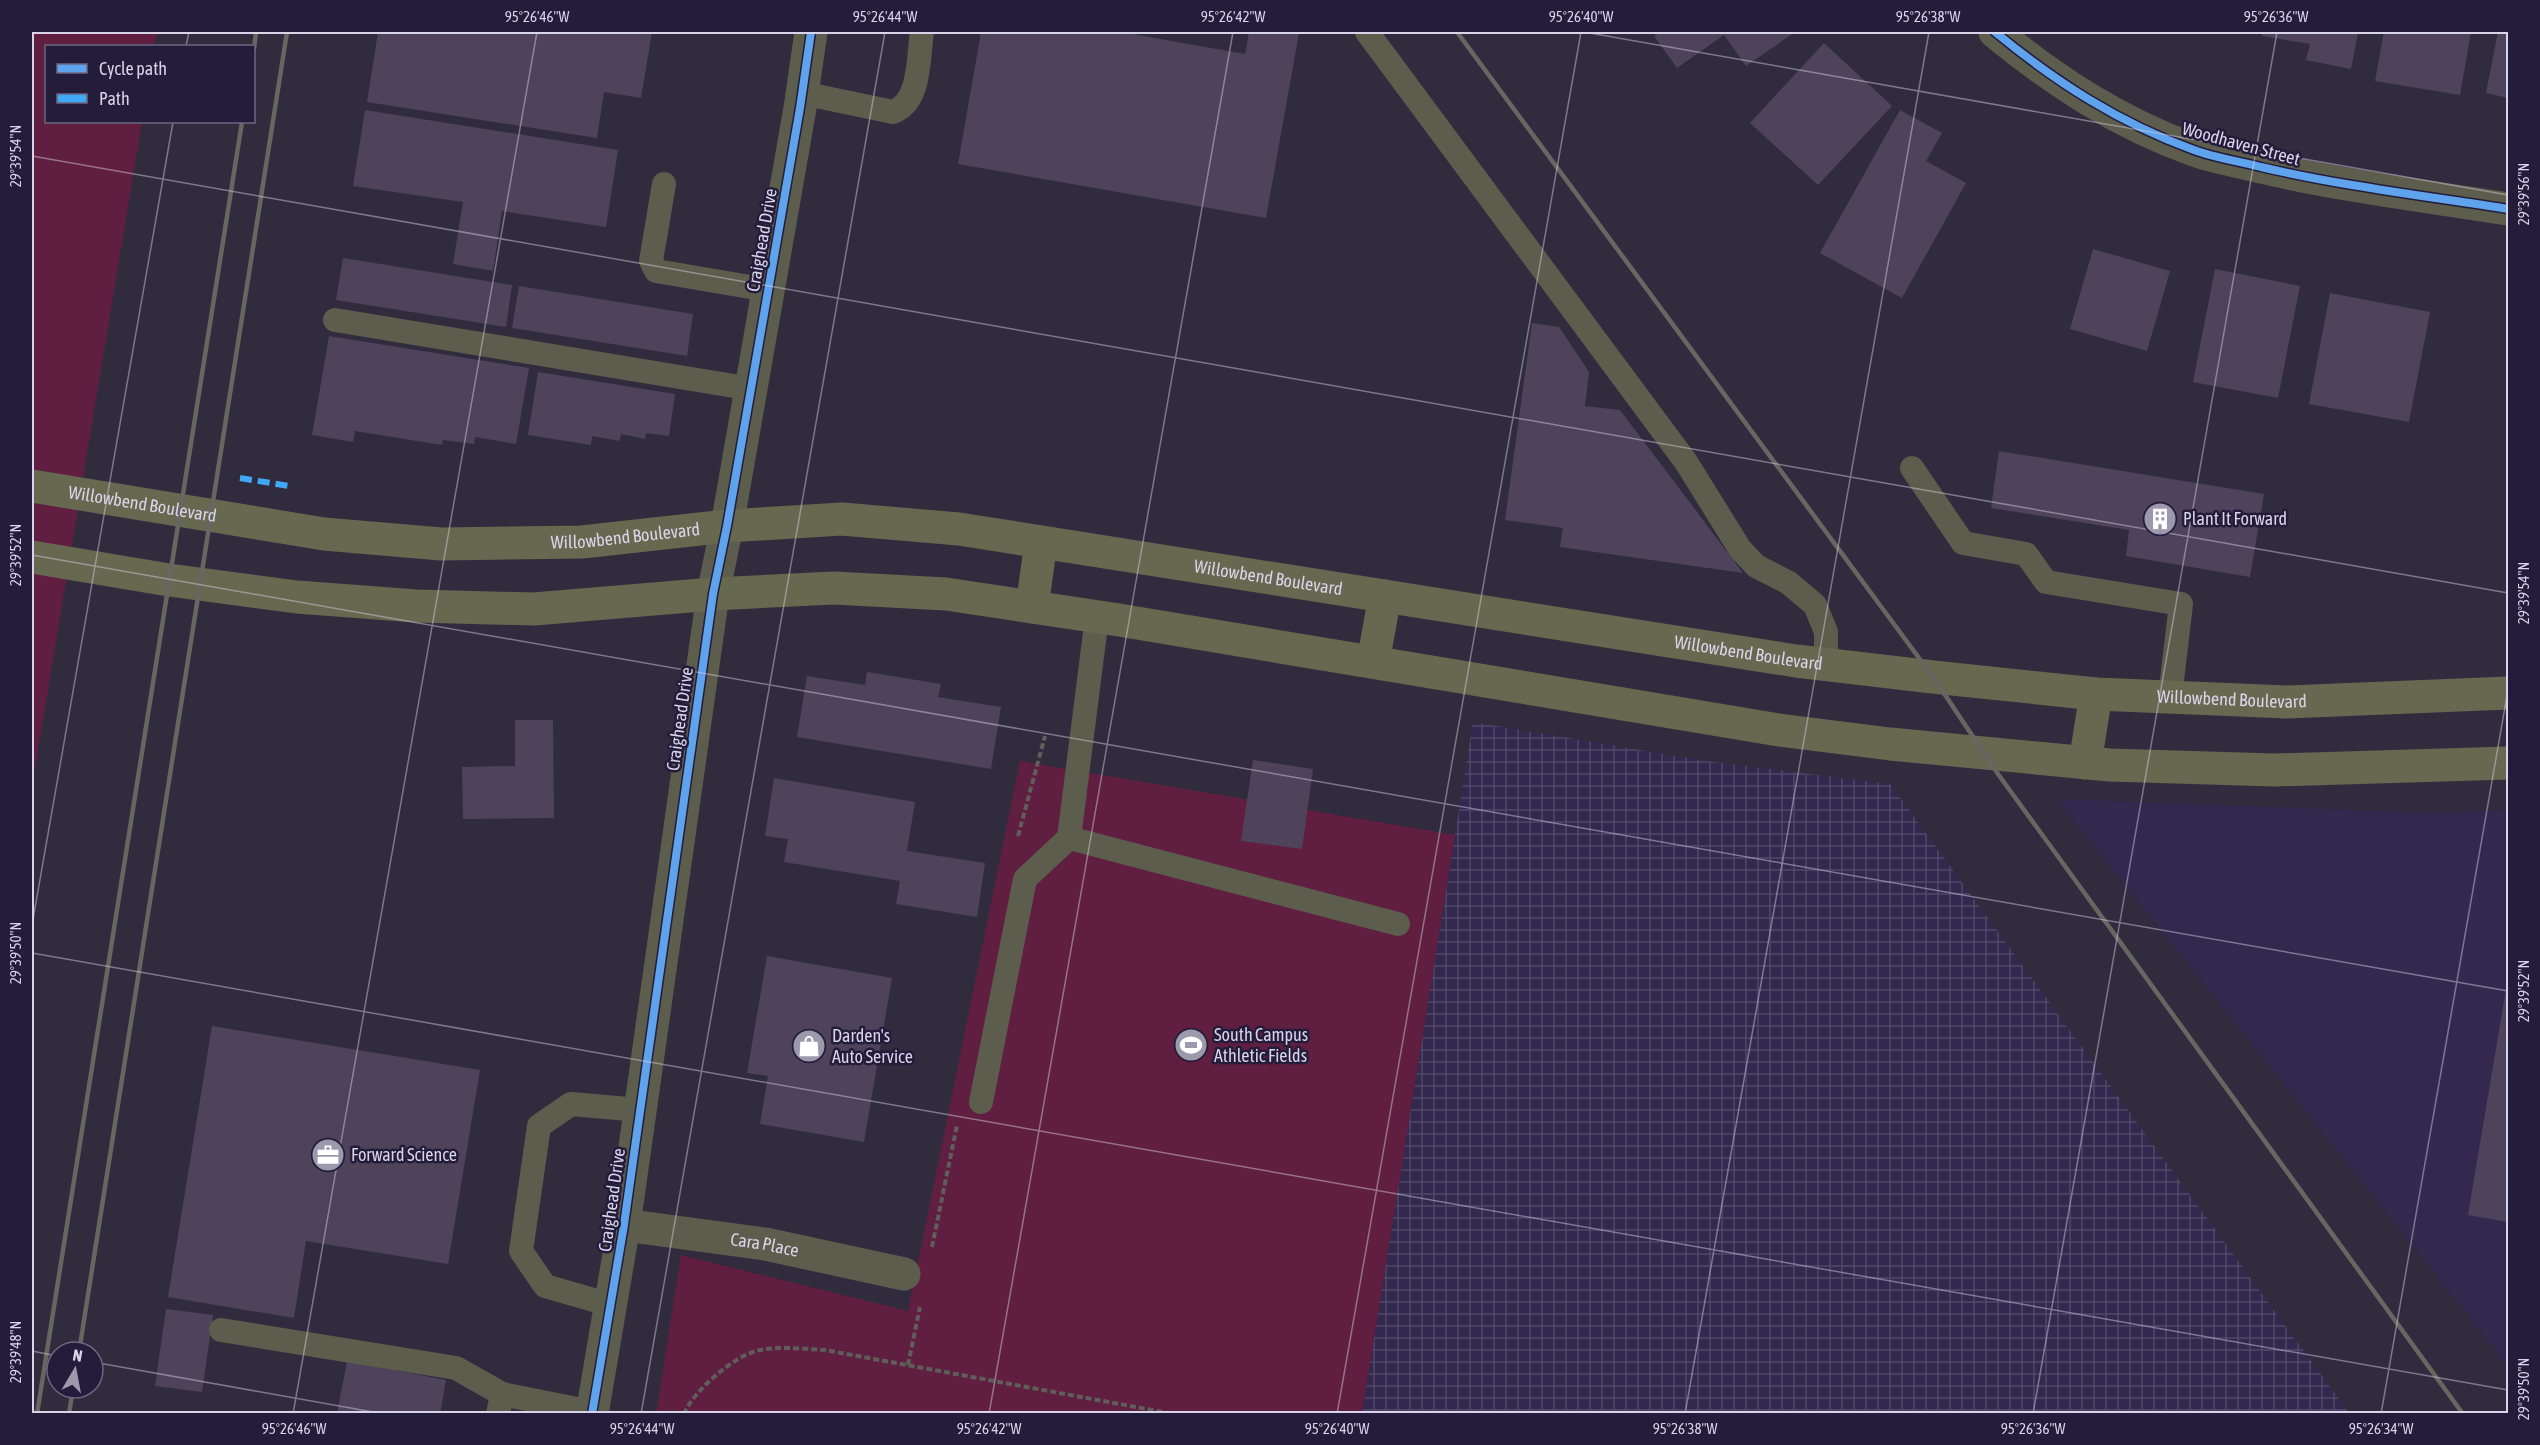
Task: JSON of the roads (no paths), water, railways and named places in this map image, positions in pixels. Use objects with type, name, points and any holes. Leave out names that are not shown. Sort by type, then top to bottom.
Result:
[{"type":"main road","name":"Willowbend Boulevard","points":[[32,486],[324,534],[441,544],[582,542],[727,526],[842,519],[958,529],[1826,665],[2096,694],[2287,702],[2508,693]]},
{"type":"main road","points":[[1032,607],[1041,542]]},
{"type":"main road","points":[[32,557],[198,584],[297,597],[416,606],[534,609],[713,594],[834,588],[946,594],[1779,730],[1890,744],[2085,763],[2274,770],[2508,763]]},
{"type":"main road","points":[[1373,662],[1385,596]]},
{"type":"main road","points":[[2085,763],[2096,694]]},
{"type":"street","name":"Craighead Drive","points":[[592,1413],[624,1225],[713,594],[752,389],[811,32]]},
{"type":"street","name":"Woodhaven Street","points":[[1995,32],[2084,99],[2137,127],[2196,151],[2295,175],[2508,209]]},
{"type":"street","name":"Cara Place","points":[[624,1225],[765,1244],[904,1274]]},
{"type":"lane","points":[[802,93],[893,112],[904,108],[912,96],[922,32]]},
{"type":"lane","points":[[1367,32],[1686,462],[1740,549],[1756,566],[1789,583],[1815,606],[1826,632],[1826,665]]},
{"type":"lane","points":[[664,184],[651,261],[656,271],[768,290]]},
{"type":"lane","points":[[335,320],[752,389]]},
{"type":"lane","points":[[1912,468],[1963,543],[2026,554],[2046,582],[2181,604],[2169,697]]},
{"type":"lane","points":[[981,1102],[1025,879],[1069,838],[1097,617]]},
{"type":"lane","points":[[1069,838],[1398,924]]},
{"type":"lane","points":[[611,1305],[544,1286],[520,1251],[539,1126],[571,1104],[640,1110]]},
{"type":"lane","points":[[221,1330],[456,1368],[500,1404],[592,1413]]},
{"type":"railway","points":[[254,45],[256,32]]},
{"type":"railway","points":[[81,1340],[287,32]]},
{"type":"railway","points":[[1457,32],[1933,677],[1998,774],[2463,1414]]},
{"type":"railway","points":[[37,1414],[242,123]]},
{"type":"railway","points":[[69,1414],[71,1400]]},
{"type":"place","name":"Plant It Forward","points":[[2160,519]]},
{"type":"place","name":"South Campus Athletic Fields","points":[[1191,1045]]},
{"type":"place","name":"Darden's Auto Service","points":[[809,1046]]},
{"type":"place","name":"Forward Science","points":[[328,1155]]}]
